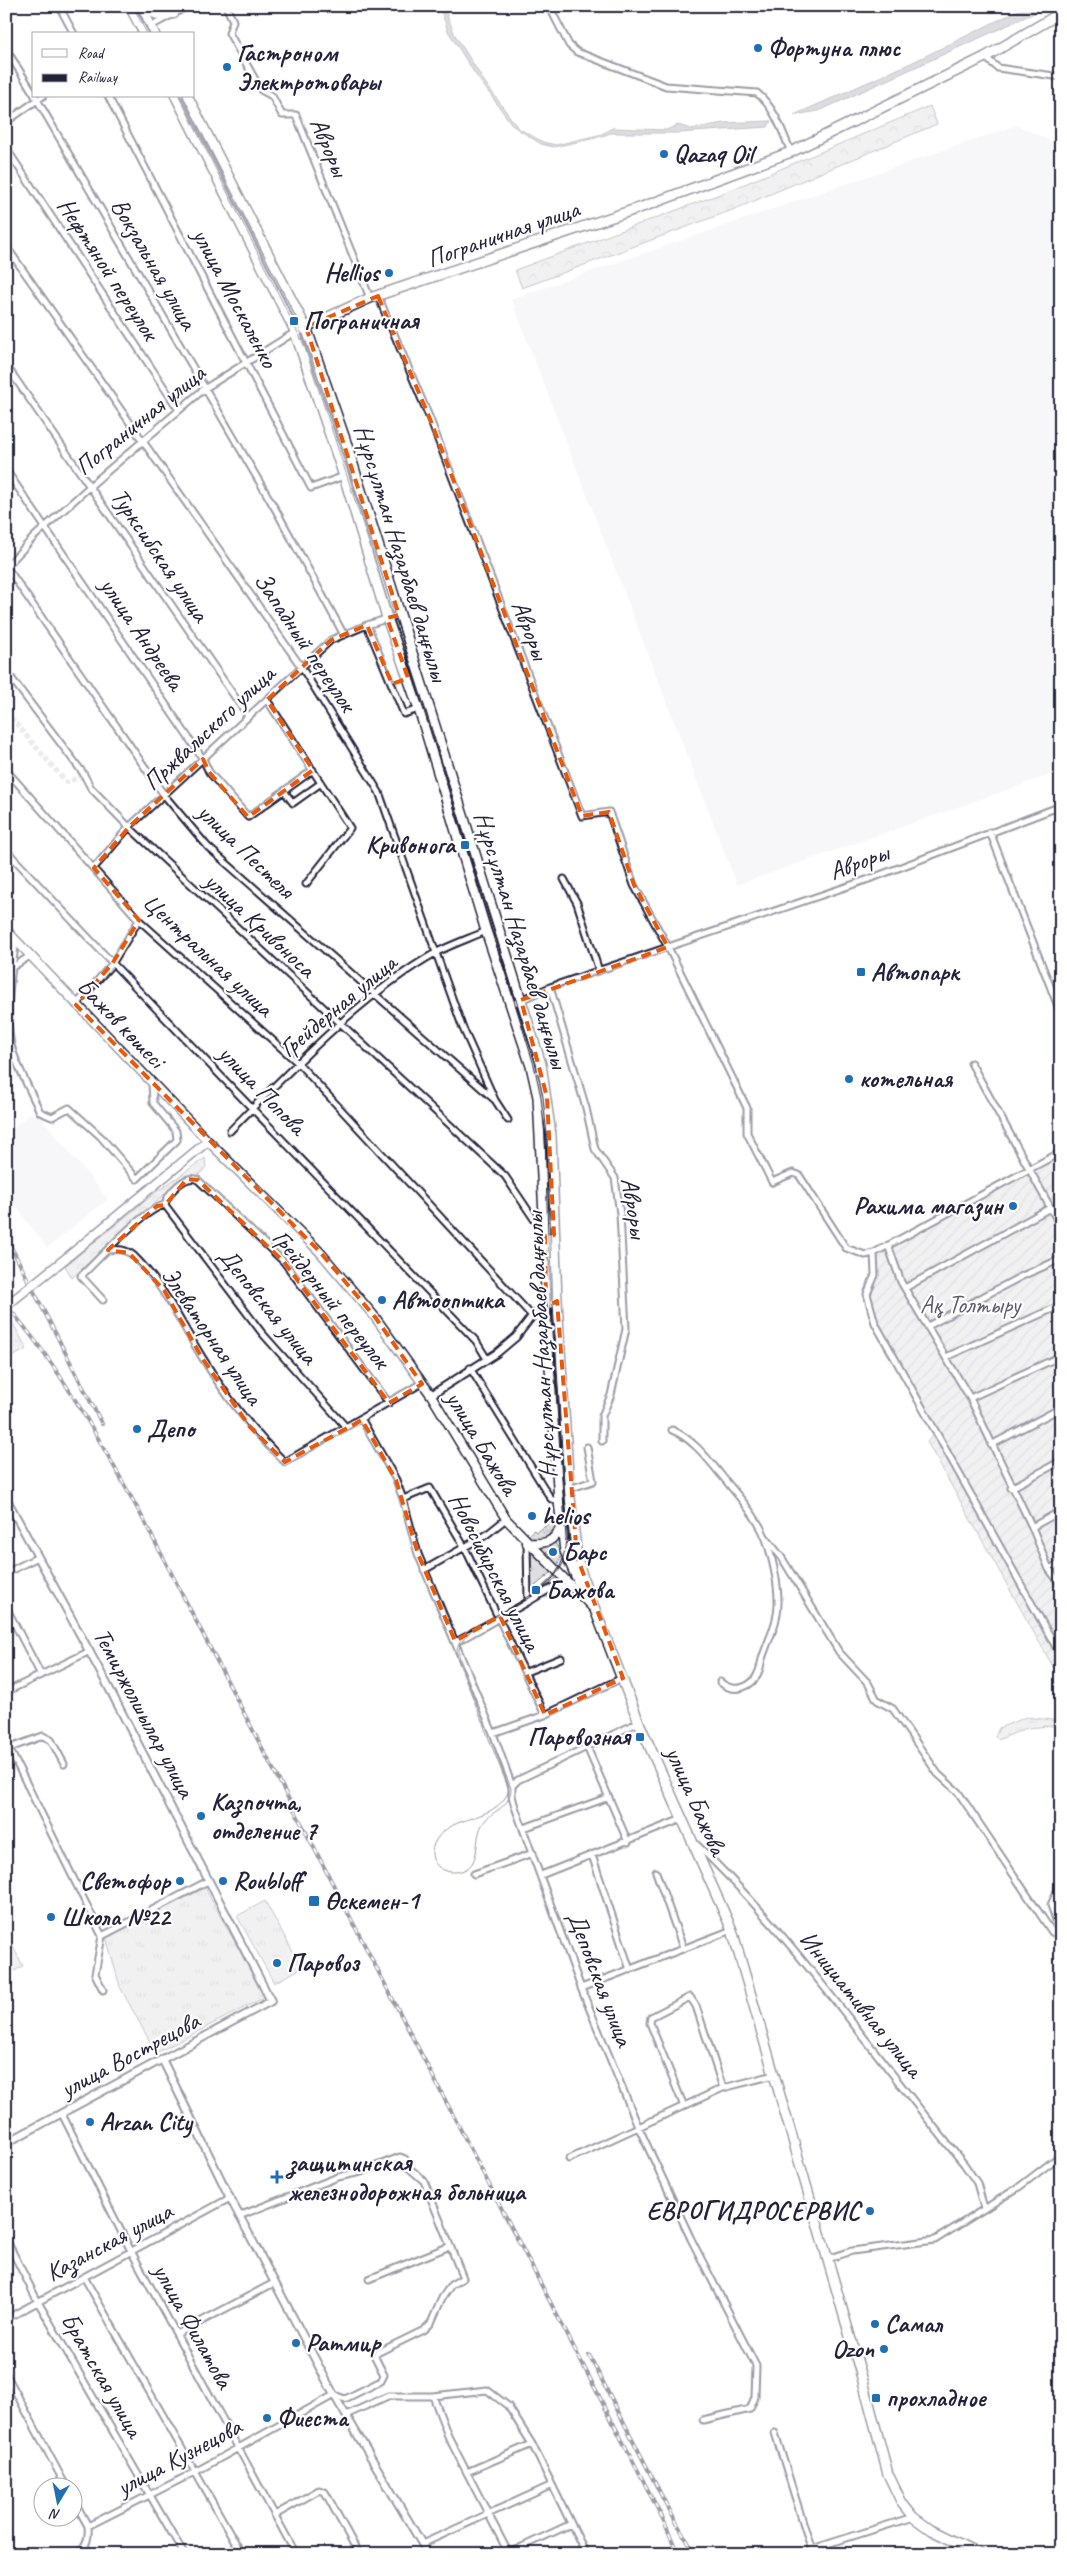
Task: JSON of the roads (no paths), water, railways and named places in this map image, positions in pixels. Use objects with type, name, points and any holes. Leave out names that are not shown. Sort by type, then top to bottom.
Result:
[{"type":"highway","name":"Пограничная улица","points":[[295,332],[374,297],[645,206],[792,152],[985,57],[1061,12]]},
{"type":"highway","name":"Нұрсұлтан Назарбаев даңғылы","points":[[306,327],[345,439],[541,1064],[547,1097],[550,1236],[546,1307],[559,1502],[565,1551],[577,1579],[594,1608]]},
{"type":"highway","name":"Нұрсұлтан Назарбаев даңғылы","points":[[295,332],[344,476],[387,618],[419,710],[486,931],[531,1066],[538,1097],[557,1301],[569,1489],[577,1557],[594,1608]]},
{"type":"highway","name":"улица Бажова","points":[[594,1608],[639,1722],[732,1930],[888,2474],[902,2503],[914,2518],[932,2530],[980,2554]]},
{"type":"main road","points":[[129,6],[140,32],[151,26]]},
{"type":"main road","points":[[142,7],[157,14],[174,14]]},
{"type":"main road","points":[[142,7],[154,32]]},
{"type":"main road","name":"Нұрсұлтан Назарбаев даңғылы","points":[[176,98],[295,332]]},
{"type":"main road","name":"Нұрсұлтан Назарбаев даңғылы","points":[[189,98],[306,327]]},
{"type":"main road","name":"Бажов көшесі","points":[[6,930],[208,1141]]},
{"type":"main road","points":[[6,1306],[208,1141]]},
{"type":"main road","name":"улица Бажова","points":[[208,1141],[320,1252],[375,1317],[431,1395],[506,1520],[570,1587],[594,1608]]},
{"type":"main road","points":[[527,1543],[543,1544],[557,1537],[562,1525]]},
{"type":"street","points":[[59,6],[73,32]]},
{"type":"street","points":[[151,26],[188,6]]},
{"type":"street","name":"Авроры","points":[[226,6],[233,21],[229,33],[261,90],[272,96],[282,115],[296,116],[374,297],[430,419],[582,816],[609,812],[634,886],[668,948]]},
{"type":"street","points":[[549,6],[569,45],[576,52],[666,86],[757,93],[766,100],[774,113],[792,152]]},
{"type":"street","points":[[1054,6],[1061,12]]},
{"type":"street","name":"Вокзальная улица","points":[[6,49],[32,92]]},
{"type":"street","points":[[985,57],[998,68],[1061,77]]},
{"type":"street","points":[[6,122],[34,98]]},
{"type":"street","name":"Вокзальная улица","points":[[36,98],[276,512],[344,634]]},
{"type":"street","name":"улица Москаленко","points":[[109,98],[248,362],[311,488],[344,476]]},
{"type":"street","name":"Нефтяной переулок","points":[[6,148],[179,410]]},
{"type":"street","name":"Западный переулок","points":[[6,246],[302,668],[379,792],[438,952],[462,1026],[495,1100]]},
{"type":"street","name":"Пограничная улица","points":[[6,566],[90,486],[204,389],[295,332]]},
{"type":"street","name":"Турксибская улица","points":[[6,366],[248,716]]},
{"type":"street","name":"улица Андреева","points":[[6,470],[47,527],[203,759],[209,772],[248,818],[284,791]]},
{"type":"street","name":"улица Пестеля","points":[[6,566],[164,795],[208,847],[495,1100],[508,1120]]},
{"type":"street","name":"Пржвальского улица","points":[[94,868],[129,827],[331,640],[367,625],[399,616]]},
{"type":"street","points":[[367,625],[404,714],[419,710]]},
{"type":"street","name":"улица Кривоноса","points":[[6,671],[83,773],[91,788],[129,827],[340,1025],[505,1176],[550,1236]]},
{"type":"street","points":[[267,700],[350,828],[306,884]]},
{"type":"street","name":"Центральная улица","points":[[6,770],[139,920],[299,1064],[532,1316]]},
{"type":"street","points":[[313,770],[284,791],[293,803],[321,783]]},
{"type":"street","name":"Авроры","points":[[510,1005],[550,987],[872,878],[1061,806]]},
{"type":"street","points":[[990,832],[1061,1014]]},
{"type":"street","name":"улица Попова","points":[[6,850],[112,964],[476,1341],[488,1359]]},
{"type":"street","points":[[564,879],[577,903],[599,971]]},
{"type":"street","points":[[76,1005],[112,964],[139,920]]},
{"type":"street","name":"Грейдерная улица","points":[[230,1132],[340,1025],[377,994],[438,952],[486,931]]},
{"type":"street","points":[[16,941],[11,968],[11,1044],[40,1112],[52,1117],[70,1108],[101,1137],[137,1180],[177,1140],[176,1131],[153,1103],[152,1084]]},
{"type":"street","points":[[668,948],[746,1108],[747,1133],[772,1182],[793,1173],[799,1175],[846,1248],[865,1255],[874,1253],[1061,1152]]},
{"type":"street","points":[[14,956],[15,960],[20,961]]},
{"type":"street","points":[[11,968],[30,956]]},
{"type":"street","name":"Авроры","points":[[550,987],[586,1108],[595,1149],[615,1178],[620,1214],[626,1329],[611,1395],[602,1416],[602,1441]]},
{"type":"street","points":[[971,1063],[1050,1208],[1059,1220],[1061,1227]]},
{"type":"street","name":"Грейдерный переулок","points":[[165,1205],[174,1190],[187,1179],[198,1180],[284,1262],[389,1403]]},
{"type":"street","points":[[104,1300],[81,1276],[157,1206],[165,1205]]},
{"type":"street","name":"Деповская улица","points":[[165,1205],[262,1332],[346,1428]]},
{"type":"street","points":[[905,1288],[1050,1208]]},
{"type":"street","points":[[888,1245],[905,1288],[970,1398],[1011,1488],[1032,1526],[1049,1569],[1061,1585]]},
{"type":"street","name":"Элеваторная улица","points":[[108,1250],[124,1250],[134,1256],[164,1290],[202,1358],[242,1415],[264,1444],[285,1462],[346,1428]]},
{"type":"street","points":[[874,1253],[875,1275],[867,1294],[875,1324],[1061,1656]]},
{"type":"street","points":[[928,1326],[1022,1276],[1061,1259]]},
{"type":"street","points":[[431,1395],[470,1368],[488,1359],[516,1337],[532,1316],[557,1301]]},
{"type":"street","points":[[946,1357],[1061,1305]]},
{"type":"street","points":[[970,1398],[1061,1356]]},
{"type":"street","points":[[470,1368],[551,1499],[559,1502]]},
{"type":"street","points":[[346,1428],[422,1383]]},
{"type":"street","points":[[991,1446],[1061,1408]]},
{"type":"street","name":"Деповская улица","points":[[362,1420],[396,1480],[418,1554],[493,1733],[512,1786],[512,1796],[581,1988],[638,2126],[732,2322],[756,2366],[755,2397],[750,2409],[703,2420]]},
{"type":"street","points":[[672,1430],[684,1434],[714,1466],[782,1558],[839,1652],[868,1683],[877,1700],[893,1709],[938,1774],[958,1792],[1052,1932],[1061,1936]]},
{"type":"street","points":[[569,1489],[592,1481],[587,1447]]},
{"type":"street","points":[[1011,1488],[1061,1461]]},
{"type":"street","name":"Новосибирская улица","points":[[403,1499],[430,1488],[466,1548],[500,1616],[545,1715]]},
{"type":"street","name":"Темиржолшылар улица","points":[[6,1498],[90,1651],[271,2001]]},
{"type":"street","points":[[1032,1526],[1061,1511]]},
{"type":"street","points":[[424,1570],[466,1548],[506,1520]]},
{"type":"street","points":[[720,1682],[726,1686],[738,1688],[752,1682],[759,1671],[762,1657],[770,1640],[778,1602],[764,1535]]},
{"type":"street","points":[[527,1543],[528,1602]]},
{"type":"street","points":[[6,1573],[38,1557]]},
{"type":"street","points":[[1049,1569],[1061,1563]]},
{"type":"street","points":[[455,1640],[459,1640],[555,1586],[570,1587]]},
{"type":"street","points":[[6,1607],[41,1675]]},
{"type":"street","points":[[6,1692],[90,1651]]},
{"type":"street","name":"Новосибирская улица","points":[[526,1672],[561,1658]]},
{"type":"street","points":[[493,1733],[545,1715],[623,1678]]},
{"type":"street","points":[[512,1786],[518,1780],[639,1722]]},
{"type":"street","points":[[64,1764],[51,1740],[43,1736],[7,1746],[102,1936],[95,1974],[103,1990]]},
{"type":"street","points":[[587,1747],[628,1842]]},
{"type":"street","points":[[524,1828],[609,1797]]},
{"type":"street","points":[[541,1875],[682,1819]]},
{"type":"street","name":"Инициативная улица","points":[[690,1837],[733,1879],[828,1990],[964,2164],[977,2184],[984,2208]]},
{"type":"street","points":[[474,1874],[533,1853]]},
{"type":"street","points":[[592,1855],[630,1970]]},
{"type":"street","points":[[656,1872],[683,1948]]},
{"type":"street","points":[[102,1936],[208,1881]]},
{"type":"street","points":[[1061,1882],[1051,1906],[1061,1936]]},
{"type":"street","points":[[581,1988],[732,1930]]},
{"type":"street","points":[[683,2104],[650,2023],[651,2017],[690,1997],[696,2006],[723,2088]]},
{"type":"street","name":"улица Вострецова","points":[[6,2144],[271,2001]]},
{"type":"street","points":[[163,2060],[239,2216],[334,2395],[428,2554]]},
{"type":"street","points":[[569,2158],[683,2104],[723,2088],[774,2076]]},
{"type":"street","name":"улица Филатова","points":[[62,2114],[131,2251],[296,2554]]},
{"type":"street","points":[[827,2259],[852,2251],[935,2240],[1019,2187],[1061,2155]]},
{"type":"street","name":"улица Кузнецова","points":[[88,2526],[195,2472],[334,2395],[345,2400],[381,2381],[384,2375],[375,2357],[377,2353],[424,2330],[431,2323],[442,2298],[451,2285],[463,2278],[424,2181],[408,2167],[405,2159],[400,2156],[361,2172],[338,2177],[239,2216]]},
{"type":"street","name":"Казанская улица","points":[[6,2319],[230,2198]]},
{"type":"street","name":"Братская улица","points":[[6,2239],[38,2302],[184,2554]]},
{"type":"street","points":[[369,2279],[450,2246]]},
{"type":"street","points":[[84,2277],[242,2554]]},
{"type":"street","points":[[177,2334],[274,2283]]},
{"type":"street","points":[[6,2374],[62,2478]]},
{"type":"street","points":[[346,2415],[388,2396],[433,2396],[487,2390],[508,2406],[532,2444],[586,2554]]},
{"type":"street","points":[[433,2396],[448,2436],[509,2554],[572,2524]]},
{"type":"street","points":[[775,2433],[813,2552],[914,2518]]},
{"type":"street","points":[[467,2472],[532,2444]]},
{"type":"street","points":[[422,2544],[552,2485]]},
{"type":"street","points":[[275,2515],[320,2490],[325,2492],[360,2554]]},
{"type":"street","points":[[79,2554],[86,2546],[89,2536],[88,2526],[82,2515]]},
{"type":"street","points":[[86,2546],[92,2554]]},
{"type":"tunnel","points":[[6,712],[66,782],[85,776]]},
{"type":"tram line","points":[[133,6],[146,32]]},
{"type":"tram line","points":[[180,98],[304,345],[424,711],[534,1065],[541,1097],[545,1136],[550,1305],[566,1542],[559,1568],[543,1587],[470,1629],[461,1639],[458,1647],[458,1660],[509,1790],[503,1801],[495,1808],[452,1825],[443,1831],[436,1840],[432,1855],[434,1861],[443,1870],[457,1872],[469,1867],[473,1862],[482,1825],[507,1801],[511,1788],[460,1659],[460,1647],[471,1631],[515,1607],[543,1588],[554,1577],[563,1563],[568,1548],[553,1304],[547,1135],[543,1097],[536,1064],[426,711],[307,344],[183,98]]},
{"type":"railway","points":[[6,1237],[102,1424]]},
{"type":"railway","points":[[6,1305],[45,1354],[79,1406],[141,1515],[663,2519],[678,2554]]},
{"type":"railway","points":[[589,2355],[669,2510],[695,2554]]},
{"type":"place","name":"Фортуна плюс","points":[[758,48]]},
{"type":"place","name":"Гастроном Электротовары","points":[[227,67]]},
{"type":"place","name":"Qazaq Oil","points":[[664,154]]},
{"type":"place","name":"Hellios","points":[[389,273]]},
{"type":"place","name":"Пограничная","points":[[294,321]]},
{"type":"place","name":"Кривонога","points":[[465,845]]},
{"type":"place","name":"Автопарк","points":[[861,972]]},
{"type":"place","name":"котельная","points":[[849,1079]]},
{"type":"place","name":"Рахима магазин","points":[[1013,1206]]},
{"type":"place","name":"Автооптика","points":[[382,1300]]},
{"type":"place","name":"Депо","points":[[137,1429]]},
{"type":"place","name":"helios","points":[[532,1516]]},
{"type":"place","name":"Барс","points":[[553,1552]]},
{"type":"place","name":"Бажова","points":[[536,1590]]},
{"type":"place","name":"Паровозная","points":[[640,1737]]},
{"type":"place","name":"Казпочта, отделение 7","points":[[201,1816]]},
{"type":"place","name":"Светофор","points":[[180,1881]]},
{"type":"place","name":"Roubloff","points":[[223,1881]]},
{"type":"place","name":"Өскемен-1","points":[[314,1901]]},
{"type":"place","name":"Школа №22","points":[[51,1917]]},
{"type":"place","name":"Паровоз","points":[[277,1963]]},
{"type":"place","name":"Arzan City","points":[[90,2122]]},
{"type":"place","name":"защитинская железнодорожная больница","points":[[277,2177]]},
{"type":"place","name":"ЕВРОГИДРОСЕРВИС","points":[[870,2211]]},
{"type":"place","name":"Самал","points":[[875,2324]]},
{"type":"place","name":"Ратмир","points":[[296,2343]]},
{"type":"place","name":"Ozon","points":[[884,2349]]},
{"type":"place","name":"прохладное","points":[[876,2398]]},
{"type":"place","name":"Фиеста","points":[[267,2418]]},
{"type":"park label","name":"Ақ Толтыру","points":[[970,1305]]}]
